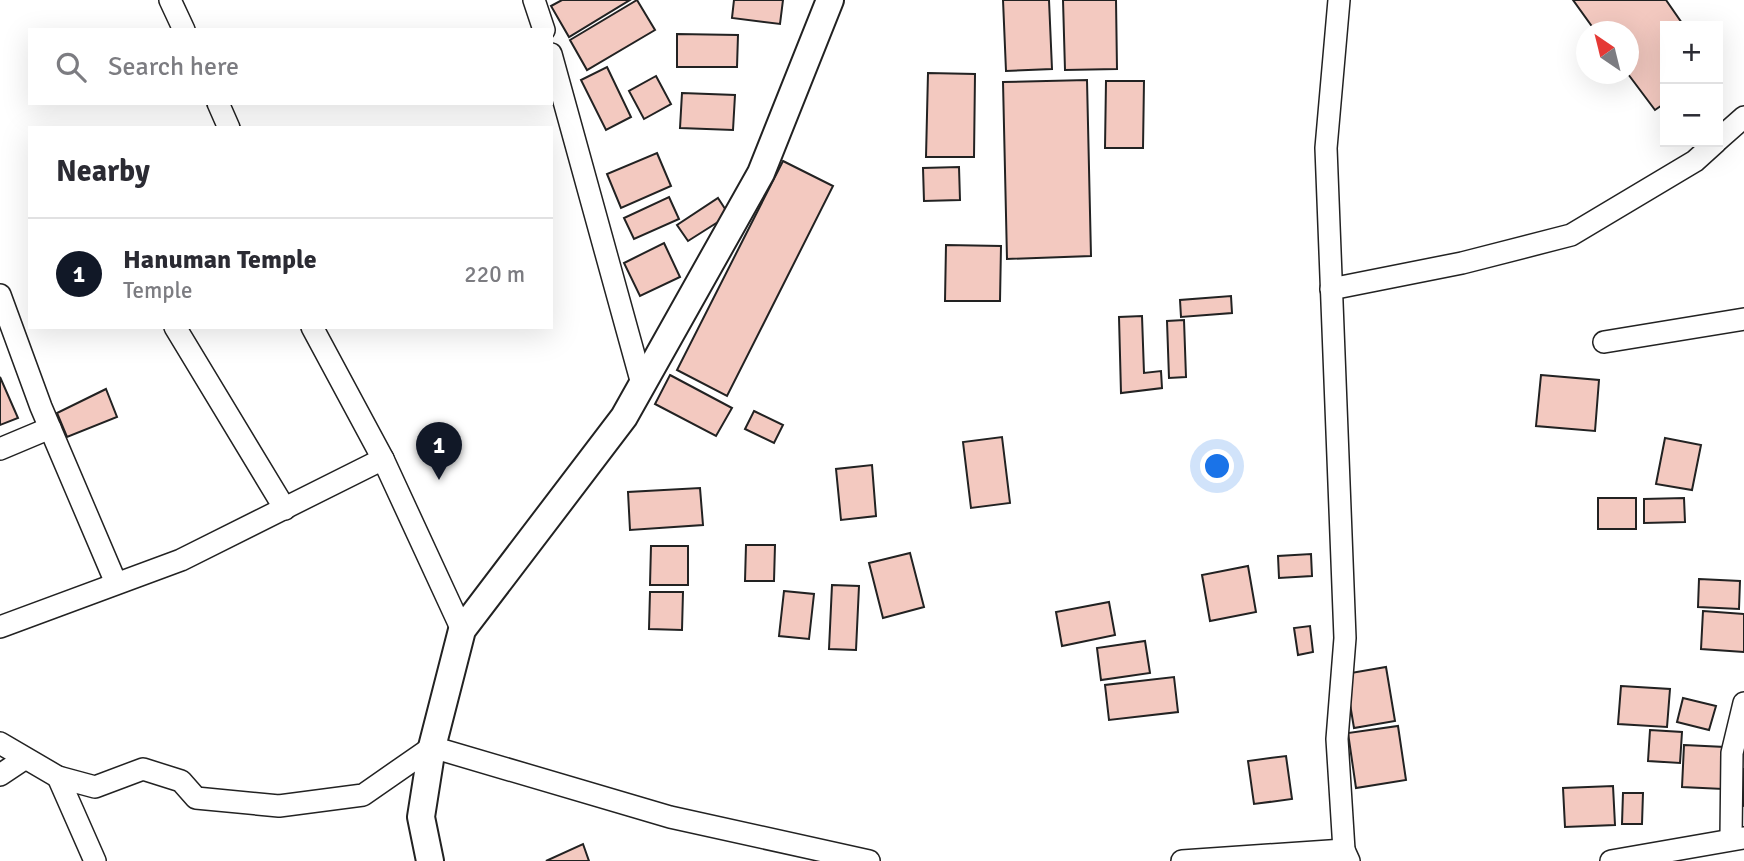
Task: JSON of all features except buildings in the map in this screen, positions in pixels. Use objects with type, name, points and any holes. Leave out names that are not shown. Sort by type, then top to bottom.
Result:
[{"type":"street","points":[[170,0],[183,28]]},
{"type":"street","points":[[534,0],[543,28]]},
{"type":"street","points":[[429,861],[421,817],[432,747],[461,630],[624,417],[761,173],[830,0]]},
{"type":"street","points":[[1182,861],[1346,855],[1337,739],[1345,638],[1326,148],[1339,0]]},
{"type":"street","points":[[553,61],[642,384]]},
{"type":"street","points":[[219,105],[228,126]]},
{"type":"street","points":[[1723,136],[1744,117]]},
{"type":"street","points":[[1331,289],[1462,263],[1571,235],[1695,161],[1710,147]]},
{"type":"street","points":[[0,295],[8,344],[50,428],[116,583]]},
{"type":"street","points":[[1604,342],[1744,318]]},
{"type":"street","points":[[176,329],[285,509]]},
{"type":"street","points":[[313,329],[383,459],[461,630]]},
{"type":"street","points":[[0,449],[50,428]]},
{"type":"street","points":[[0,627],[181,560],[383,459]]},
{"type":"street","points":[[1611,861],[1738,839],[1732,752],[1744,703]]},
{"type":"street","points":[[0,743],[58,778],[95,787],[143,769],[181,781],[196,798],[279,806],[362,795],[432,747]]},
{"type":"street","points":[[432,747],[670,817],[870,861]]},
{"type":"street","points":[[0,775],[24,759]]},
{"type":"street","points":[[58,778],[94,861]]},
{"type":"place","name":"Hanuman Temple","points":[[439,480]]}]
